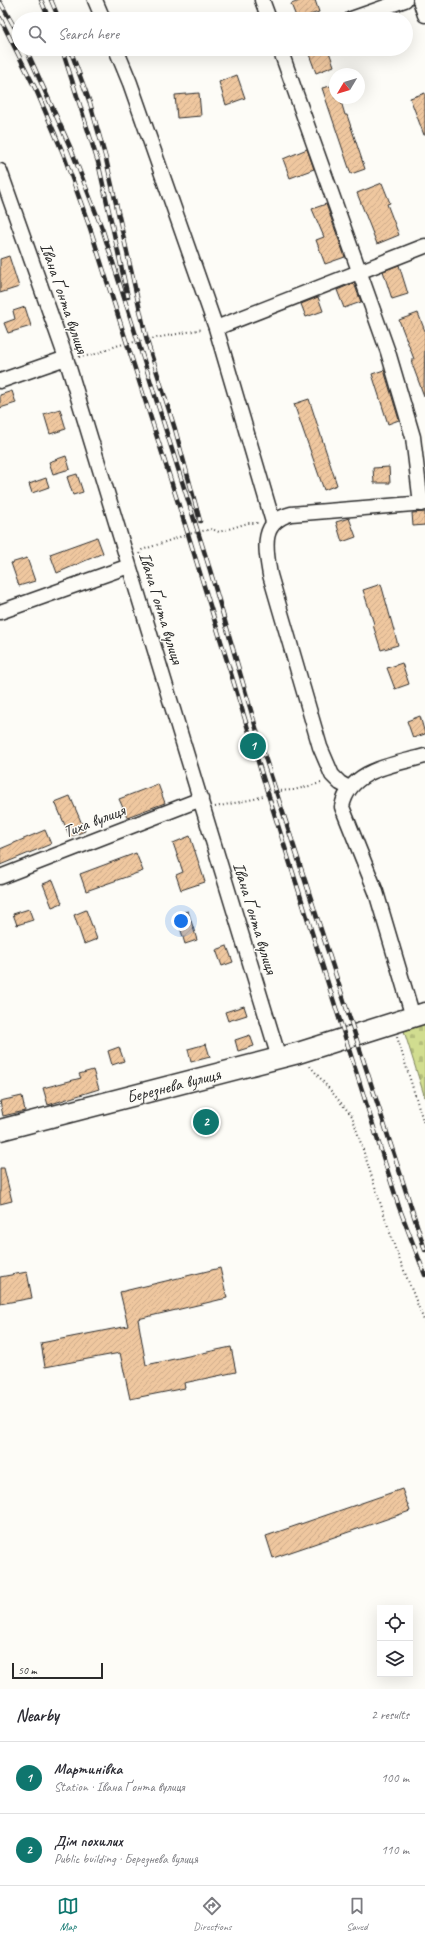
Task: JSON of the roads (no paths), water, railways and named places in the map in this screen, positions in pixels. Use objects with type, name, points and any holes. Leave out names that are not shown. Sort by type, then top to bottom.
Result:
[{"type":"main road","name":"Березнева вулиця","points":[[0,1130],[298,1053],[419,1015]]},
{"type":"street","points":[[95,0],[100,12]]},
{"type":"street","points":[[262,0],[266,12]]},
{"type":"street","points":[[371,12],[405,0]]},
{"type":"street","points":[[420,0],[425,15]]},
{"type":"street","points":[[119,56],[130,83],[167,193],[216,328],[273,522]]},
{"type":"street","points":[[283,56],[388,352],[413,437],[423,503],[281,516],[273,522],[268,531],[266,553],[270,575],[318,740],[332,775],[344,786],[342,807],[376,892],[419,1015]]},
{"type":"street","name":"Івана Ґонта вулиця","points":[[0,171],[66,358],[279,1058]]},
{"type":"street","points":[[216,328],[425,246]]},
{"type":"street","points":[[0,381],[66,358]]},
{"type":"street","points":[[0,612],[129,566]]},
{"type":"street","points":[[344,786],[367,773],[425,756]]},
{"type":"street","name":"Тиха вулиця","points":[[0,877],[202,805]]},
{"type":"railway","points":[[41,0],[46,12]]},
{"type":"railway","points":[[51,0],[56,12]]},
{"type":"railway","points":[[0,2],[12,23]]},
{"type":"railway","points":[[0,18],[12,42]]},
{"type":"railway","points":[[19,56],[37,92],[63,153],[90,228],[188,534],[268,794],[399,1207],[425,1275]]},
{"type":"railway","points":[[29,56],[71,149],[103,231],[210,570],[261,745],[425,1250]]},
{"type":"railway","points":[[64,56],[98,162],[128,297]]},
{"type":"railway","points":[[73,56],[90,103],[106,159],[147,341],[175,429],[200,521]]},
{"type":"place","name":"Мартинівка","points":[[253,746]]},
{"type":"place","name":"Дiм похилих","points":[[206,1122]]}]
